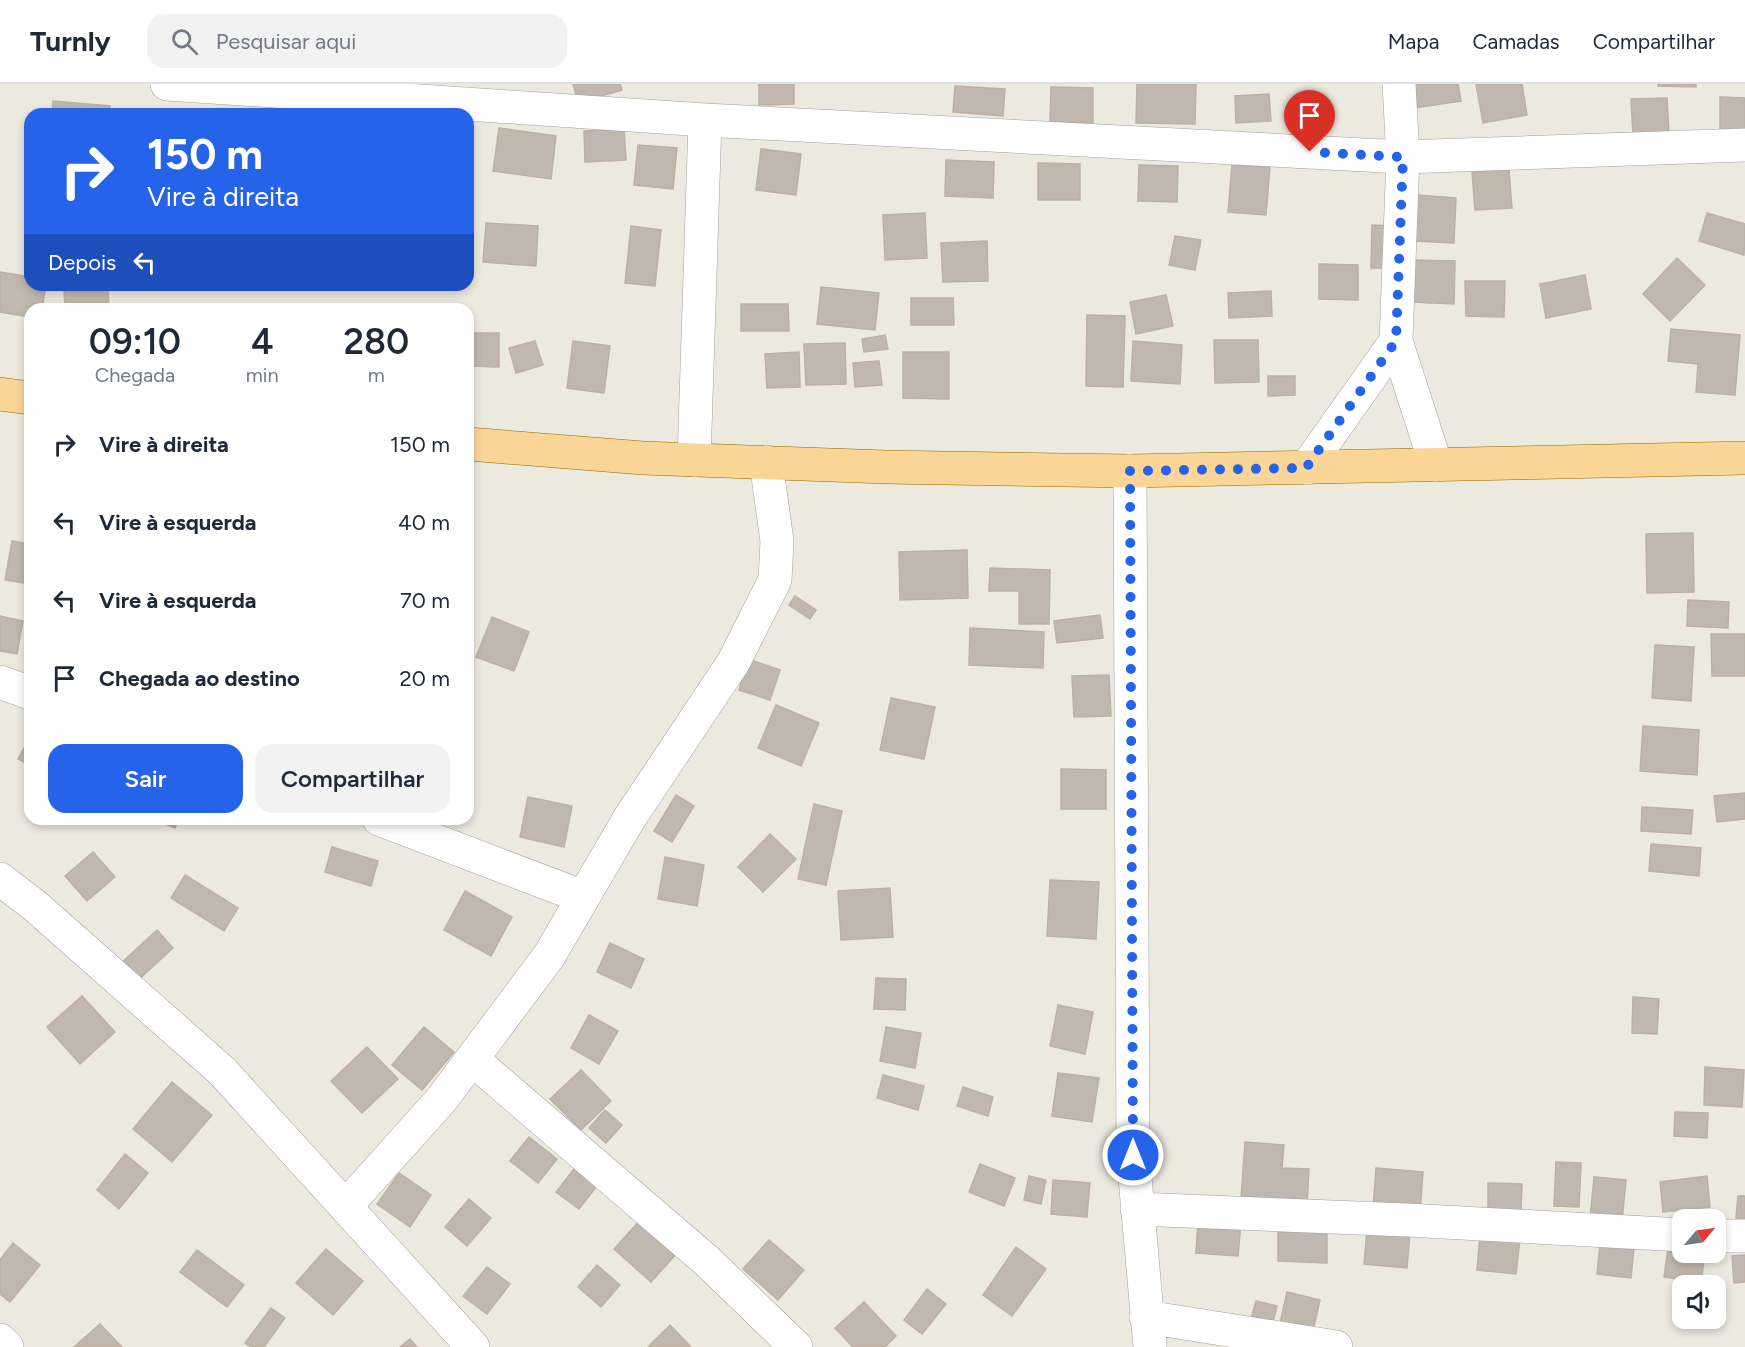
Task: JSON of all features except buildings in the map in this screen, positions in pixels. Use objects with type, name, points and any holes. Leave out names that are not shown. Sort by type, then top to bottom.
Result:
[{"type":"main road","points":[[0,394],[24,397]]},
{"type":"main road","points":[[474,444],[643,458],[1130,471],[1745,458]]},
{"type":"street","points":[[167,84],[705,120],[1403,157],[1745,146]]},
{"type":"street","points":[[1399,84],[1403,157],[1396,341],[1436,465]]},
{"type":"street","points":[[694,460],[705,120]]},
{"type":"street","points":[[1306,468],[1396,341]]},
{"type":"street","points":[[346,1206],[442,1099],[549,956],[629,819],[733,663],[775,580],[777,541],[766,462]]},
{"type":"street","points":[[1130,471],[1133,1155],[1148,1332],[1336,1347]]},
{"type":"street","points":[[0,682],[24,691]]},
{"type":"street","points":[[395,825],[583,897]]},
{"type":"street","points":[[0,879],[34,905],[222,1071],[473,1347]]},
{"type":"street","points":[[472,1059],[707,1261],[795,1347]]},
{"type":"street","points":[[1137,1209],[1407,1220],[1672,1234]]},
{"type":"street","points":[[1726,1236],[1745,1236]]},
{"type":"street","points":[[0,1340],[7,1347]]},
{"type":"route","points":[[1133,1155],[1130,471],[1306,468],[1396,341],[1403,157],[1310,152]]}]
